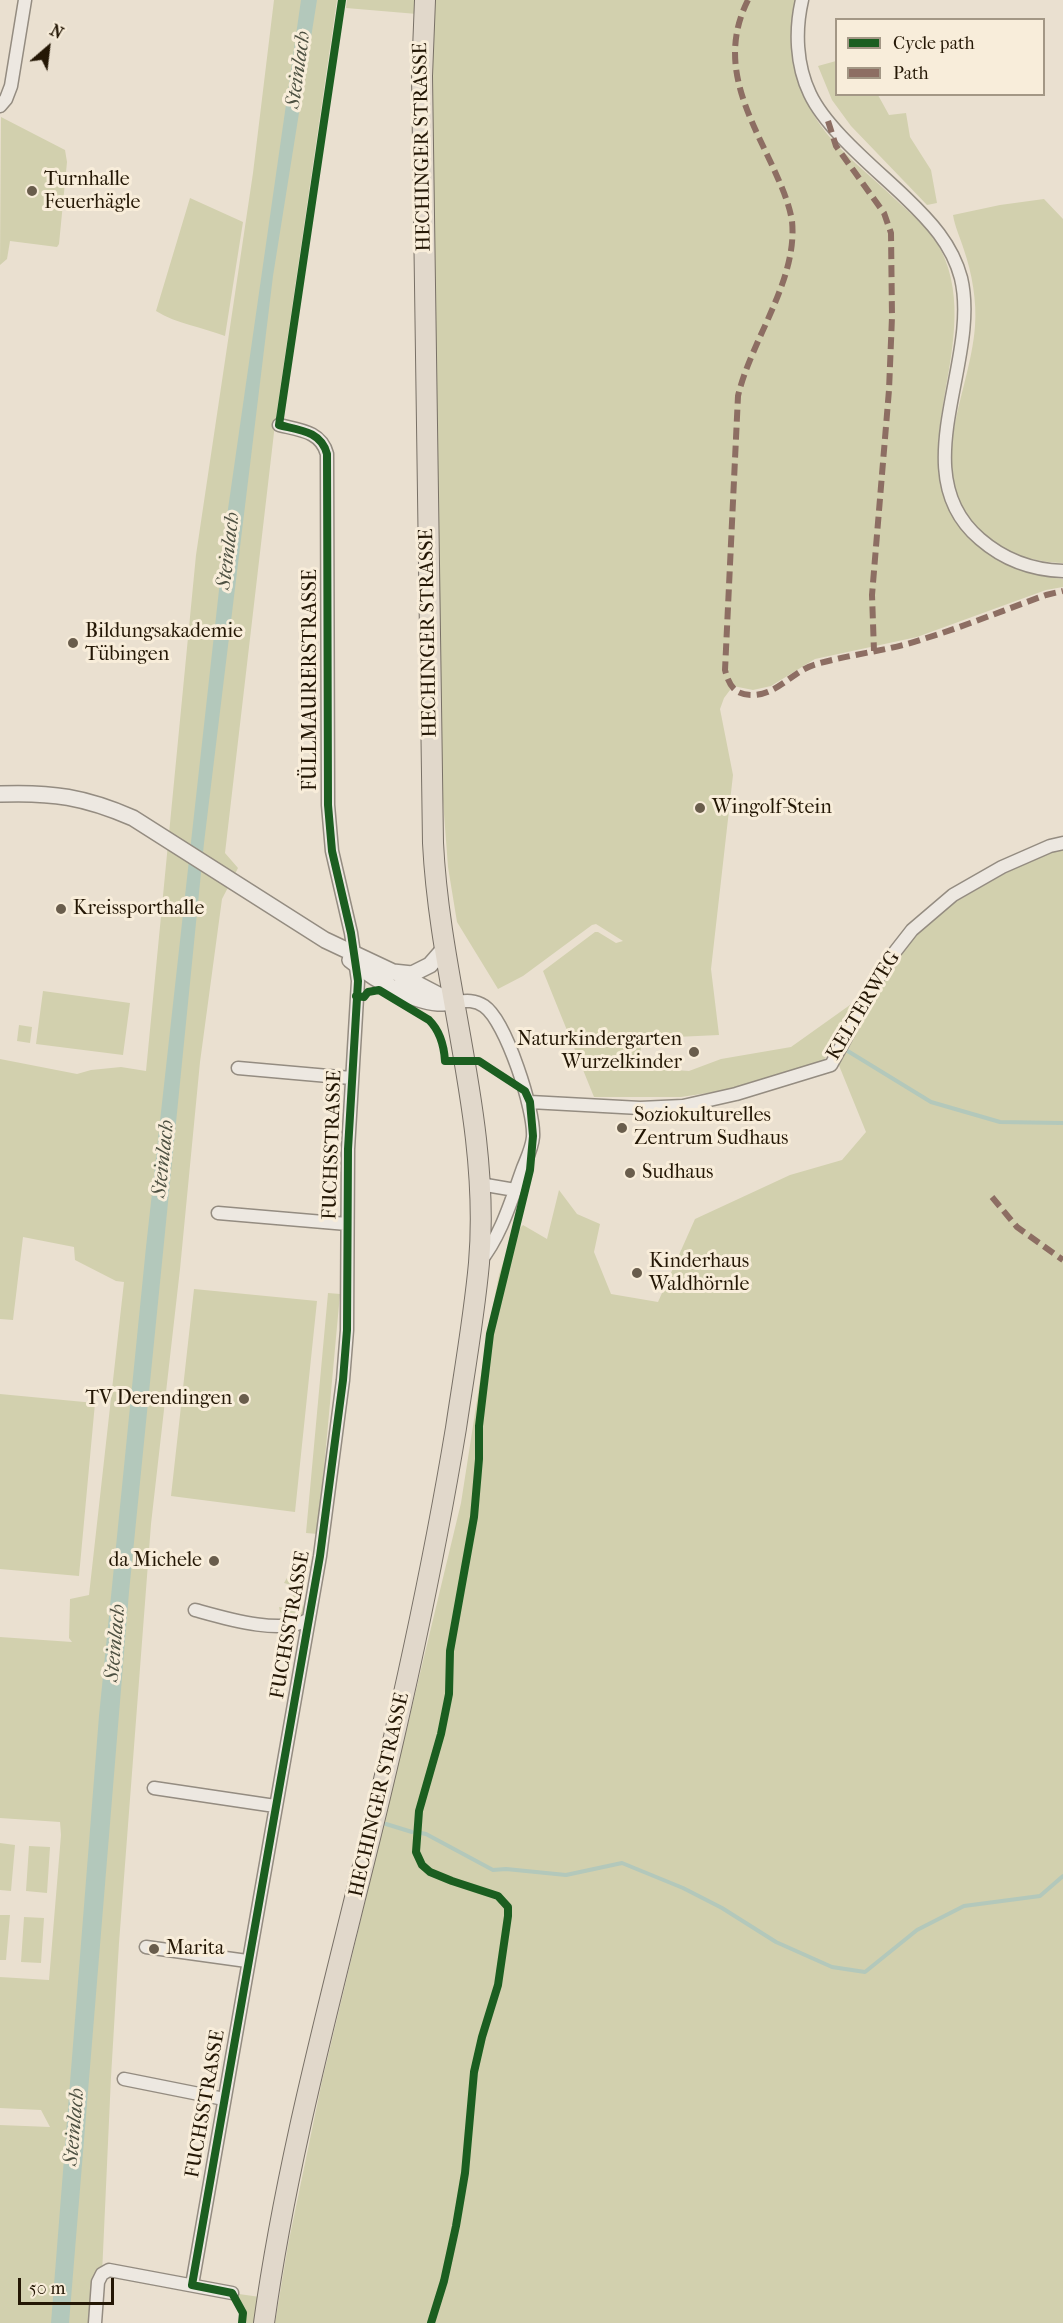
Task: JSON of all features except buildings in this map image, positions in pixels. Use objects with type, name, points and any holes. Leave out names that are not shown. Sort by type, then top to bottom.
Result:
[{"type":"main road","name":"HECHINGER STRASSE","points":[[264,2323],[277,2241],[301,2121],[425,1604],[457,1420],[479,1263],[480,1184],[473,1119],[444,949],[434,869],[422,76],[425,0]]},
{"type":"street","points":[[0,106],[6,99],[11,86],[25,0]]},
{"type":"street","points":[[802,0],[798,18],[798,47],[810,93],[828,121],[928,219],[950,247],[961,278],[965,327],[946,438],[944,465],[952,502],[976,536],[991,549],[1036,568],[1063,572]]},
{"type":"street","name":"FÜLLMAURERSTRASSE","points":[[279,425],[316,436],[324,443],[327,454],[328,805],[332,851],[355,959]]},
{"type":"street","points":[[0,794],[43,793],[72,796],[117,811],[150,826],[225,877],[412,996],[442,1004],[453,1002]]},
{"type":"street","name":"KELTERWEG","points":[[530,1102],[640,1108],[683,1107],[736,1094],[831,1065],[887,962],[912,930],[953,895],[1050,846],[1063,843]]},
{"type":"street","points":[[393,972],[412,974],[430,965],[444,949]]},
{"type":"street","points":[[355,959],[393,972],[453,1002]]},
{"type":"street","name":"FUCHSSTRASSE","points":[[192,2285],[247,1961],[322,1544],[344,1380],[351,1078],[358,981],[355,959]]},
{"type":"street","name":"HECHINGER STRASSE","points":[[453,1002],[471,1000],[486,1007],[492,1014],[515,1060],[530,1102],[533,1136],[494,1244],[479,1263]]},
{"type":"street","points":[[238,1068],[351,1078]]},
{"type":"street","points":[[480,1184],[515,1190]]},
{"type":"street","points":[[218,1214],[347,1224]]},
{"type":"street","points":[[195,1610],[258,1624],[296,1625],[309,1619]]},
{"type":"street","points":[[154,1788],[275,1806]]},
{"type":"street","points":[[146,1947],[247,1961]]},
{"type":"street","points":[[124,2079],[224,2099]]},
{"type":"street","points":[[95,2323],[98,2282],[102,2274],[109,2270],[232,2293]]},
{"type":"shaded area","points":[[274,0],[337,0],[275,424],[225,853],[238,868],[222,899],[200,1062],[180,1269],[151,1524],[119,1943],[102,2274],[95,2323],[0,2323],[0,2125],[50,2127],[41,2110],[0,2108],[0,1977],[49,1980],[61,1835],[60,1822],[0,1818],[0,1637],[72,1642],[69,1638],[70,1599],[89,1595],[124,1282],[116,1281],[75,1260],[74,1247],[23,1237],[13,1320],[0,1319],[0,1059],[77,1074],[121,1067],[146,1071],[196,555],[253,173]]},
{"type":"shaded area","points":[[347,0],[418,0],[417,14],[346,8]]},
{"type":"shaded area","points":[[435,0],[796,0],[792,33],[795,65],[812,112],[837,145],[914,216],[932,236],[941,250],[953,288],[954,326],[938,443],[940,479],[951,513],[976,544],[1006,564],[1027,572],[1063,579],[1063,587],[1046,590],[917,637],[815,659],[771,686],[753,690],[733,686],[724,698],[720,709],[733,775],[711,969],[719,1035],[676,1037],[644,1034],[640,1054],[646,1068],[689,1071],[721,1059],[791,1047],[864,995],[824,1060],[734,1089],[681,1097],[594,1097],[543,971],[595,932],[616,943],[623,941],[596,924],[592,925],[523,976],[498,989],[457,922],[448,867],[442,787],[432,77]]},
{"type":"shaded area","points":[[835,61],[835,96],[879,96],[889,115],[906,113],[910,137],[931,170],[937,203],[927,205],[851,126],[832,100],[818,66]]},
{"type":"shaded area","name":"Turnhalle Feuerhägle","points":[[1,117],[65,150],[67,162],[59,244],[57,247],[10,241],[7,259],[0,265]]},
{"type":"shaded area","points":[[190,198],[243,222],[225,336],[181,322],[156,311]]},
{"type":"shaded area","points":[[1044,199],[1063,219],[1063,563],[1020,556],[1001,547],[983,534],[964,511],[954,487],[951,461],[953,435],[975,326],[975,297],[972,278],[953,215]]},
{"type":"shaded area","points":[[1063,849],[1063,2323],[275,2323],[288,2245],[322,2081],[461,1503],[487,1336],[499,1275],[512,1236],[523,1225],[547,1239],[559,1190],[577,1214],[600,1224],[594,1252],[611,1294],[658,1302],[695,1219],[790,1175],[842,1160],[866,1132],[838,1063],[893,965],[914,937],[955,902],[1050,851]]},
{"type":"shaded area","points":[[43,991],[130,1003],[123,1055],[36,1044]]},
{"type":"shaded area","points":[[19,1025],[32,1027],[30,1043],[17,1041]]},
{"type":"shaded area","name":"TV Derendingen","points":[[194,1289],[317,1301],[295,1512],[171,1496]]},
{"type":"shaded area","points":[[328,1293],[340,1294],[318,1534],[306,1533]]},
{"type":"shaded area","points":[[0,1394],[95,1403],[79,1576],[0,1569]]},
{"type":"shaded area","points":[[308,1566],[311,1567],[301,1572],[294,1606],[303,1604],[302,1615],[290,1620],[280,1612],[279,1607],[290,1609],[295,1586],[284,1583],[288,1576]]},
{"type":"shaded area","points":[[0,1843],[15,1845],[11,1891],[0,1890]]},
{"type":"shaded area","points":[[29,1846],[50,1847],[47,1893],[26,1891]]},
{"type":"shaded area","points":[[0,1915],[10,1915],[6,1960],[0,1960]]},
{"type":"shaded area","points":[[24,1917],[44,1918],[41,1963],[21,1962]]},
{"type":"shaded area","points":[[232,2293],[267,2298],[264,2323],[242,2323],[243,2313]]},
{"type":"water","name":"Steinlach","points":[[301,0],[317,0],[273,276],[204,843],[129,1592],[69,2323],[51,2323],[99,1716],[146,1247],[228,509]]},
{"type":"waterway","points":[[846,1050],[931,1102],[1000,1122],[1063,1123]]},
{"type":"waterway","points":[[386,1824],[412,1832]]},
{"type":"waterway","points":[[421,1833],[493,1870],[506,1869],[566,1875],[622,1863],[683,1888],[722,1908],[776,1942],[832,1967],[865,1972],[917,1930],[964,1906],[1040,1896],[1063,1876]]},
{"type":"marked path","points":[[748,0],[739,22],[735,43],[739,84],[753,124],[786,200],[792,221],[792,243],[781,288],[744,375],[738,396],[725,670],[728,680],[733,688],[741,693],[761,694],[778,687],[808,667],[907,644],[1063,591]]},
{"type":"marked path","points":[[828,121],[836,146],[884,213],[891,233],[892,317],[889,390],[872,595],[874,651]]},
{"type":"marked path","points":[[992,1197],[1017,1227],[1063,1260]]},
{"type":"cycle path","points":[[242,2323],[243,2313],[232,2293],[192,2285],[320,1556],[343,1380],[347,1330],[348,1149],[358,981],[351,933],[332,851],[328,805],[327,454],[320,440],[314,436],[301,430],[279,425],[342,0]]},
{"type":"cycle path","points":[[356,996],[364,997],[368,992],[379,990],[429,1020],[441,1039],[445,1061],[479,1061],[525,1091],[530,1102],[533,1136],[530,1170],[490,1334],[479,1426],[479,1459],[474,1517],[450,1651],[449,1694],[441,1734],[419,1811],[416,1852],[422,1865],[430,1872],[452,1881],[498,1896],[508,1907],[498,1985],[474,2072],[465,2173],[456,2226],[444,2281],[431,2323]]},
{"type":"place","name":"Turnhalle Feuerhägle","points":[[32,191]]},
{"type":"place","name":"Bildungsakademie Tübingen","points":[[73,643]]},
{"type":"place","name":"Wingolf-Stein","points":[[700,808]]},
{"type":"place","name":"Kreissporthalle","points":[[61,909]]},
{"type":"place","name":"Naturkindergarten Wurzelkinder","points":[[694,1052]]},
{"type":"place","name":"Soziokulturelles Zentrum Sudhaus","points":[[622,1128]]},
{"type":"place","name":"Sudhaus","points":[[630,1173]]},
{"type":"place","name":"Kinderhaus Waldhörnle","points":[[637,1273]]},
{"type":"place","name":"TV Derendingen","points":[[244,1399]]},
{"type":"place","name":"da Michele","points":[[214,1561]]},
{"type":"place","name":"Marita","points":[[154,1949]]}]
